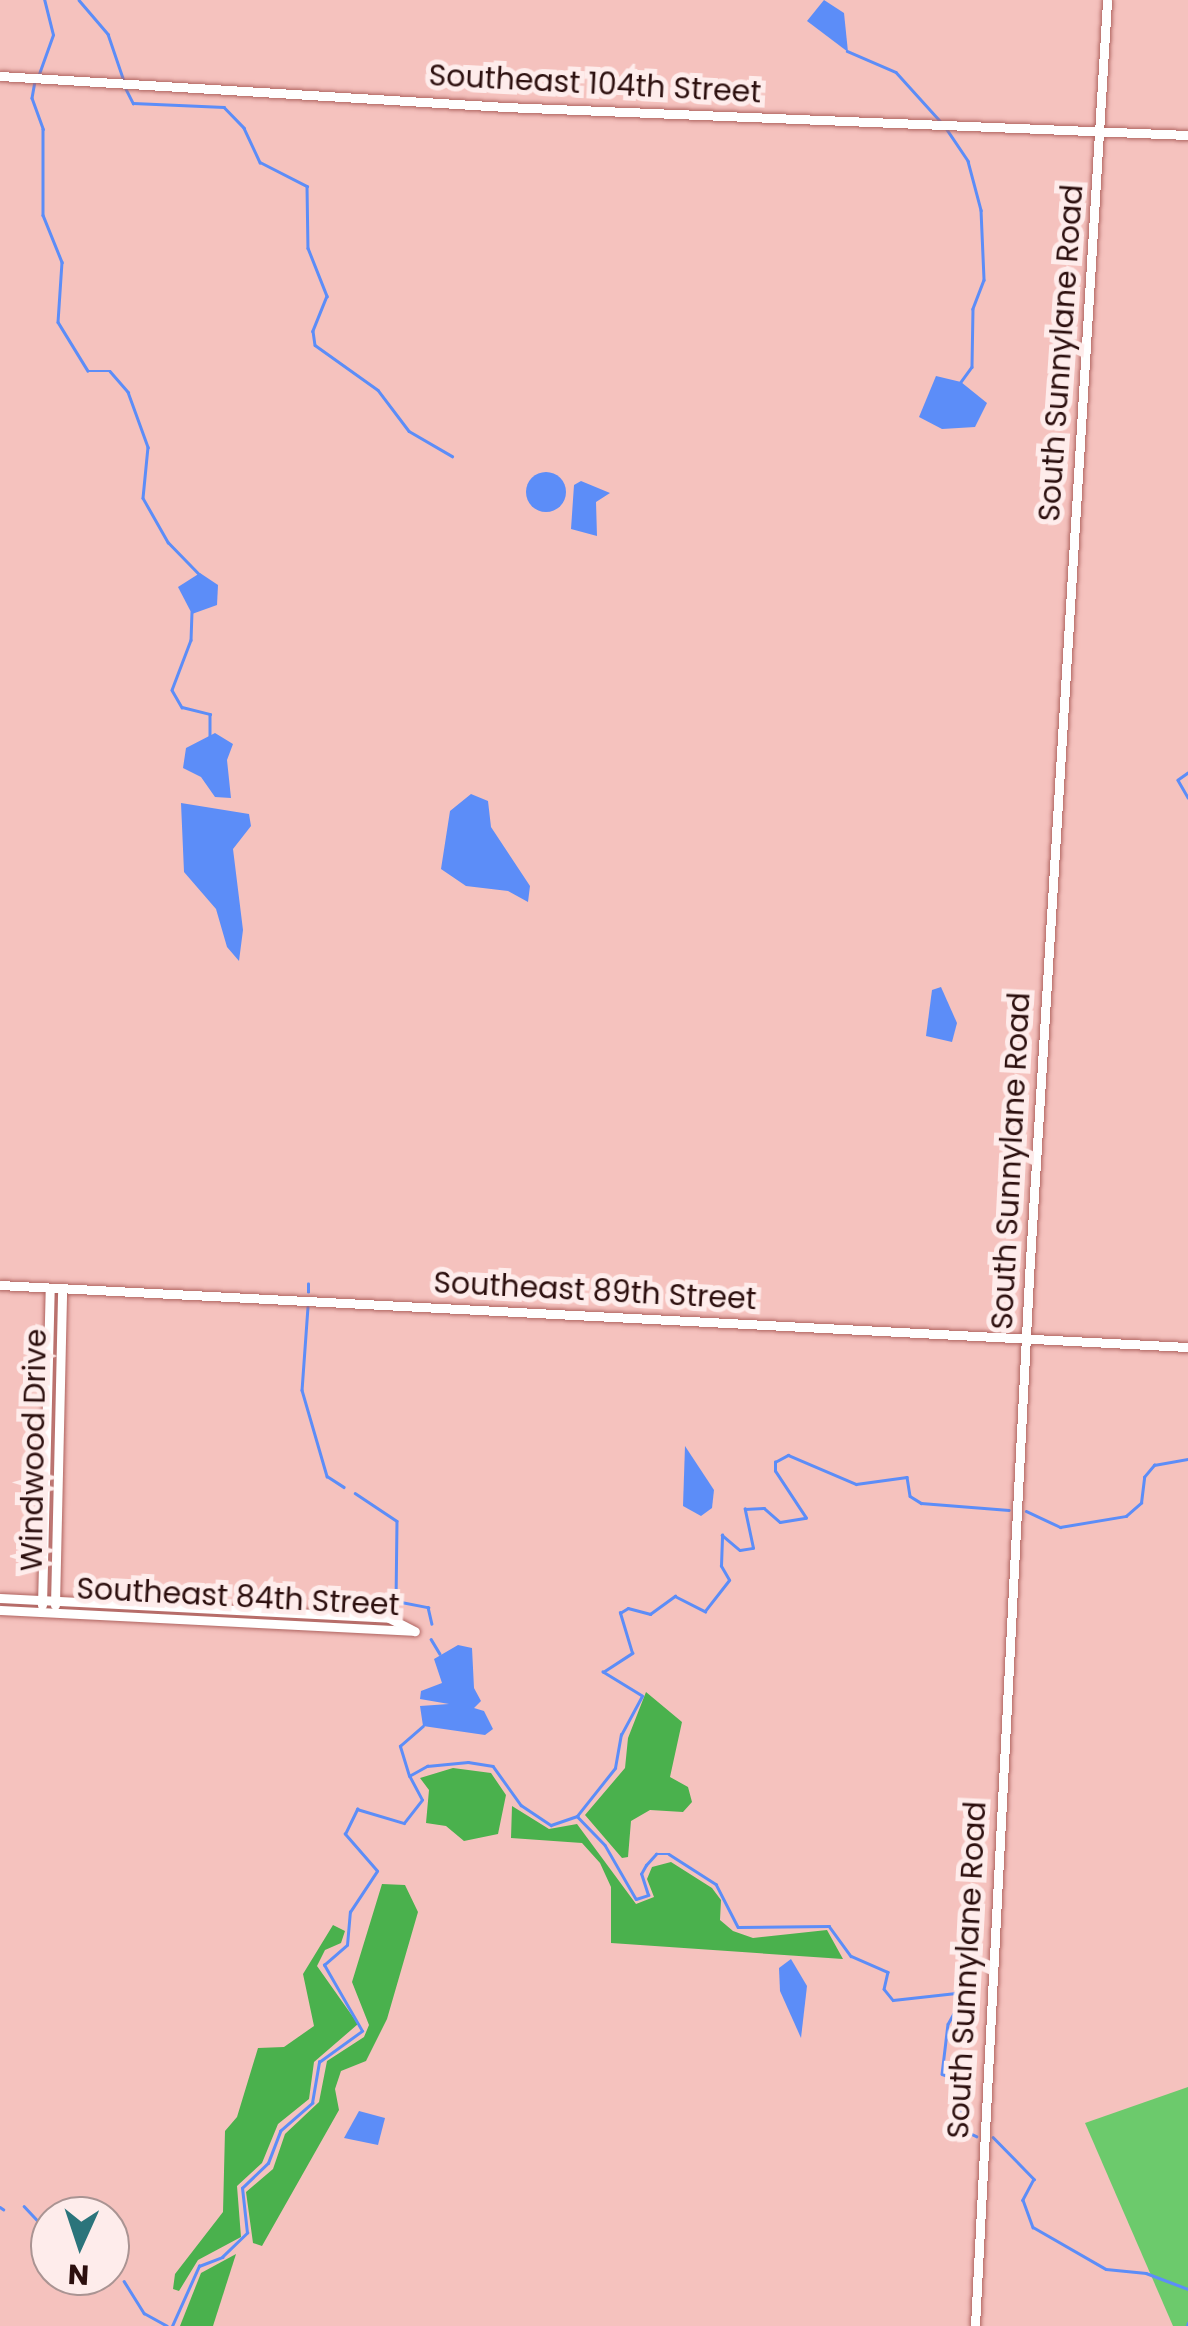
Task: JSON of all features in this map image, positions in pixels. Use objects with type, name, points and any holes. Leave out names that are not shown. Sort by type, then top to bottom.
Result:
[{"type":"street","name":"South Sunnylane Road","points":[[975,2326],[1025,1339],[1107,0]]},
{"type":"street","name":"Southeast 104th Street","points":[[0,76],[494,106],[1188,135]]},
{"type":"street","name":"Southeast 89th Street","points":[[0,1286],[1188,1347]]},
{"type":"street","name":"Windwood Drive","points":[[42,1612],[50,1288]]},
{"type":"street","name":"Windwood Drive","points":[[54,1613],[62,1288]]},
{"type":"street","name":"Southeast 84th Street","points":[[0,1598],[389,1618],[415,1630],[0,1610]]},
{"type":"green space","points":[[646,1692],[682,1722],[670,1777],[688,1787],[692,1802],[683,1812],[650,1810],[631,1821],[628,1857],[622,1858],[585,1815],[625,1768],[628,1738]]},
{"type":"green space","points":[[453,1768],[491,1773],[506,1795],[498,1834],[464,1841],[446,1826],[426,1823],[429,1790],[420,1778]]},
{"type":"green space","points":[[512,1806],[549,1829],[577,1824],[636,1904],[654,1897],[647,1879],[652,1867],[671,1862],[712,1888],[721,1900],[720,1920],[733,1931],[753,1938],[827,1930],[843,1959],[611,1943],[611,1887],[600,1863],[582,1843],[511,1838]]},
{"type":"green space","points":[[382,1884],[405,1885],[418,1912],[387,2019],[366,2061],[341,2071],[335,2089],[339,2110],[262,2246],[253,2243],[246,2192],[273,2169],[285,2134],[319,2102],[327,2061],[364,2037],[369,2025],[352,1982]]},
{"type":"green space","points":[[333,1925],[345,1931],[341,1943],[325,1950],[317,1966],[358,2024],[314,2062],[309,2099],[278,2124],[262,2163],[237,2186],[241,2237],[198,2260],[179,2291],[173,2289],[175,2274],[223,2212],[225,2131],[237,2117],[258,2048],[284,2047],[314,2026],[303,1974]]},
{"type":"green space","points":[[1188,2087],[1188,2326],[1173,2326],[1085,2123]]},
{"type":"green space","points":[[236,2254],[213,2326],[180,2326],[201,2273]]},
{"type":"water","points":[[824,0],[844,13],[848,52],[807,21]]},
{"type":"water","points":[[936,376],[961,382],[987,403],[975,427],[942,429],[919,417]]},
{"type":"water","points":[[546,472],[560,478],[566,492],[560,506],[546,512],[532,506],[526,492],[532,478]]},
{"type":"water","points":[[581,481],[610,493],[596,502],[597,536],[571,529],[574,485]]},
{"type":"water","points":[[200,573],[218,585],[217,605],[192,614],[178,587]]},
{"type":"water","points":[[215,733],[233,744],[227,760],[231,798],[215,797],[201,777],[183,768],[186,748]]},
{"type":"water","points":[[471,794],[488,801],[491,827],[530,886],[528,902],[508,891],[466,886],[441,869],[450,811]]},
{"type":"water","points":[[181,803],[249,814],[251,826],[233,849],[243,930],[239,961],[227,947],[216,909],[184,872]]},
{"type":"water","points":[[941,987],[957,1023],[952,1042],[926,1036],[932,990]]},
{"type":"water","points":[[685,1446],[714,1490],[712,1508],[701,1516],[683,1506]]},
{"type":"water","points":[[458,1645],[472,1648],[474,1688],[481,1701],[474,1708],[484,1711],[493,1729],[485,1735],[423,1726],[420,1706],[449,1704],[420,1699],[421,1691],[442,1683],[434,1659]]},
{"type":"water","points":[[791,1959],[807,1986],[801,2038],[780,1991],[779,1968]]},
{"type":"water","points":[[359,2111],[385,2118],[378,2145],[344,2138]]},
{"type":"waterway","points":[[39,74],[53,35],[44,0]]},
{"type":"waterway","points":[[79,0],[108,34],[124,81]]},
{"type":"waterway","points":[[847,51],[896,72],[941,122]]},
{"type":"waterway","points":[[35,81],[32,98],[43,129],[43,215],[62,262],[58,322],[88,371],[110,371],[128,392],[148,447],[143,498],[168,542],[200,575]]},
{"type":"waterway","points":[[126,89],[133,103],[224,107],[244,128],[260,162],[307,186],[308,248],[327,296],[313,331],[315,345],[378,390],[409,431],[452,456]]},
{"type":"waterway","points":[[946,128],[968,161],[981,210],[984,280],[973,309],[972,367],[961,382]]},
{"type":"waterway","points":[[192,612],[191,640],[172,690],[182,707],[210,714],[210,736]]},
{"type":"waterway","points":[[1188,773],[1178,780],[1188,797]]},
{"type":"waterway","points":[[308,1284],[308,1292]]},
{"type":"waterway","points":[[308,1307],[302,1390],[327,1476],[344,1487]]},
{"type":"waterway","points":[[172,2326],[199,2266],[222,2257],[247,2233],[242,2188],[268,2163],[280,2131],[312,2103],[319,2062],[362,2031],[324,1965],[347,1945],[350,1912],[377,1871],[345,1834],[357,1809],[404,1823],[422,1800],[409,1776],[427,1766],[468,1762],[493,1766],[521,1805],[551,1825],[577,1816],[615,1768],[621,1735],[642,1696],[603,1672],[632,1653],[620,1613],[628,1608],[650,1614],[675,1596],[705,1611],[729,1580],[721,1566],[722,1535],[740,1550],[753,1548],[745,1509],[764,1508],[780,1522],[806,1518],[775,1471],[775,1462],[788,1455],[856,1484],[907,1477],[910,1496],[921,1503],[1009,1510]]},
{"type":"waterway","points":[[1026,1511],[1060,1527],[1126,1516],[1141,1503],[1144,1477],[1154,1465],[1188,1459]]},
{"type":"waterway","points":[[355,1493],[397,1521],[396,1601],[428,1607],[432,1624]]},
{"type":"waterway","points":[[431,1639],[440,1654]]},
{"type":"waterway","points":[[409,1776],[400,1746],[423,1726]]},
{"type":"waterway","points":[[577,1816],[605,1845],[636,1899],[648,1895],[641,1874],[646,1865],[656,1854],[669,1854],[716,1884],[738,1927],[829,1926],[851,1956],[888,1972],[884,1989],[893,2000],[956,1993],[961,2001],[948,2024],[942,2074],[960,2080],[961,2129],[976,2136]]},
{"type":"waterway","points":[[993,2137],[1034,2179],[1023,2200],[1033,2227],[1106,2269],[1146,2273],[1188,2289]]},
{"type":"waterway","points":[[24,2206],[30,2212]]},
{"type":"waterway","points":[[130,2291],[144,2313],[167,2326]]}]
